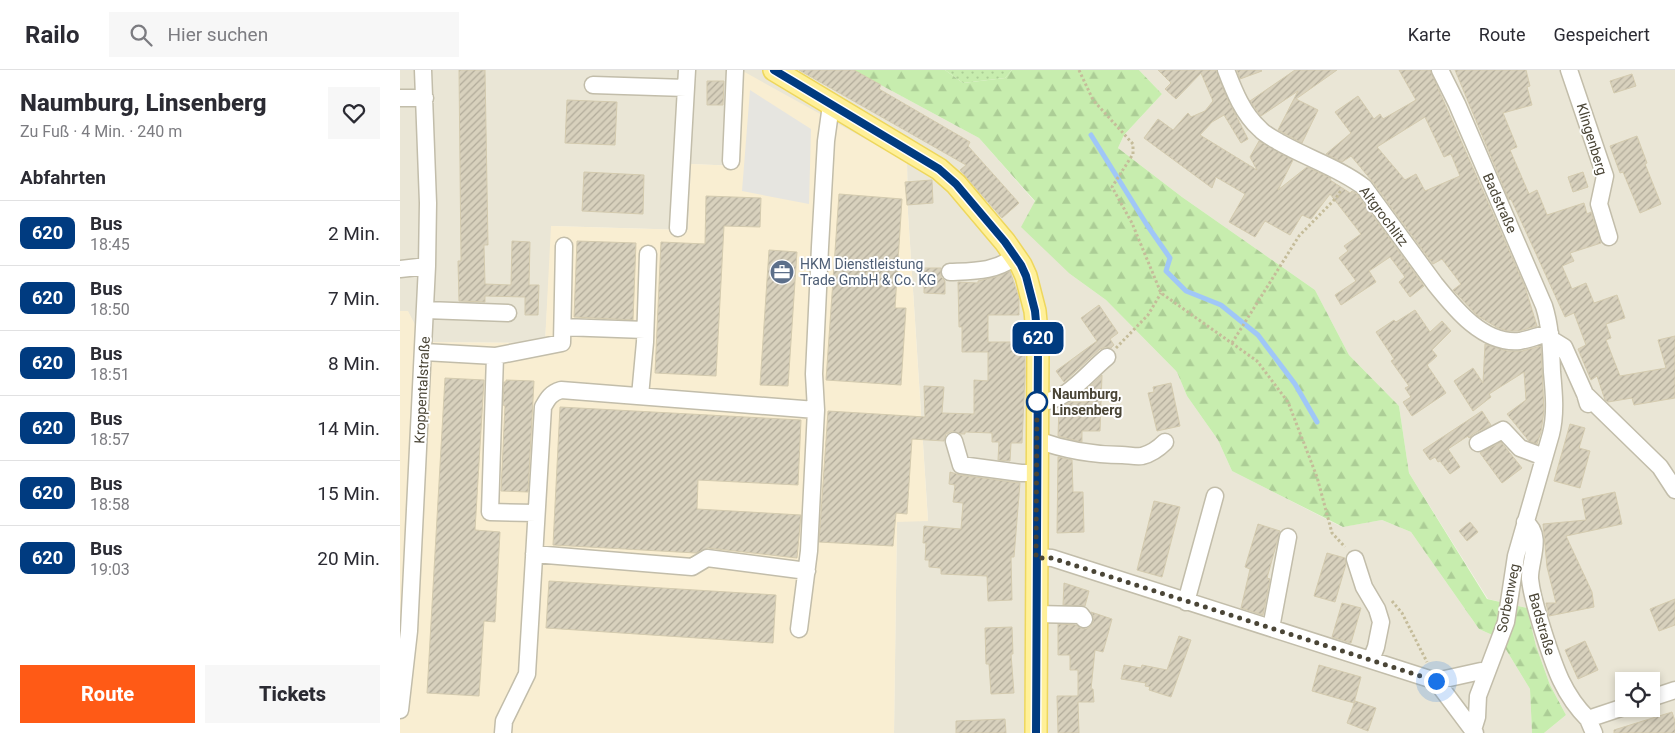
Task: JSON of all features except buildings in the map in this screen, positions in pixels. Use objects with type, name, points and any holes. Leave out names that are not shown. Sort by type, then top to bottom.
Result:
[{"type":"main road","points":[[774,70],[948,175],[1016,256],[1026,276],[1037,327],[1036,733]]},
{"type":"street","name":"Kroppentalstraße","points":[[400,710],[408,631],[426,310],[428,203],[423,70]]},
{"type":"street","points":[[678,228],[687,70]]},
{"type":"street","points":[[731,161],[735,70]]},
{"type":"street","name":"Altgrochlitz","points":[[1226,70],[1242,106],[1262,132],[1364,187],[1447,300],[1476,327],[1493,336],[1514,341],[1550,336]]},
{"type":"street","name":"Badstraße","points":[[1440,70],[1537,287],[1546,312],[1550,336],[1554,414],[1552,429],[1525,522],[1533,530],[1534,552],[1530,572],[1532,599],[1552,661],[1564,689],[1579,710],[1591,726],[1615,712]]},
{"type":"street","name":"Klingenberg","points":[[1569,70],[1606,176],[1599,204],[1609,238]]},
{"type":"street","points":[[592,85],[686,88]]},
{"type":"street","points":[[400,98],[425,98]]},
{"type":"street","points":[[800,629],[810,552],[816,410],[814,374],[819,257],[830,105]]},
{"type":"street","points":[[424,352],[495,356],[562,343],[564,246]]},
{"type":"street","points":[[640,396],[648,254]]},
{"type":"street","points":[[950,272],[991,269],[1016,256]]},
{"type":"street","points":[[400,269],[427,266]]},
{"type":"street","points":[[426,310],[508,312]]},
{"type":"street","points":[[563,327],[645,330]]},
{"type":"street","points":[[1550,336],[1564,347],[1587,401],[1660,467],[1675,490]]},
{"type":"street","points":[[495,356],[490,512],[536,514]]},
{"type":"street","points":[[1038,402],[1059,399],[1107,357]]},
{"type":"street","points":[[504,733],[504,721],[526,674],[543,407],[547,398],[561,390],[816,410]]},
{"type":"street","points":[[1478,443],[1504,430],[1520,448],[1544,456]]},
{"type":"street","points":[[1037,440],[1083,453],[1142,456],[1160,448],[1166,442]]},
{"type":"street","points":[[954,441],[961,465],[1037,477]]},
{"type":"street","points":[[986,475],[1037,477]]},
{"type":"street","points":[[1186,602],[1215,496]]},
{"type":"street","name":"Sorbenweg","points":[[1474,732],[1478,696],[1506,622],[1516,556],[1525,522]]},
{"type":"street","points":[[1271,628],[1288,537]]},
{"type":"street","points":[[534,554],[692,567],[707,558],[807,571]]},
{"type":"street","points":[[1036,558],[1052,558],[1436,681],[1481,671],[1486,673]]},
{"type":"street","points":[[1355,559],[1364,587],[1377,609],[1381,622],[1376,647],[1371,660]]},
{"type":"street","points":[[1036,614],[1081,615],[1084,620]]},
{"type":"street","name":"Sorbenweg","points":[[1436,681],[1474,732]]},
{"type":"street","points":[[1660,695],[1675,690]]},
{"type":"path","points":[[1079,70],[1093,100],[1132,144],[1133,154],[1112,187],[1132,224],[1161,292],[1257,361],[1288,402],[1317,477],[1332,533],[1355,559]]},
{"type":"path","points":[[1232,343],[1299,236],[1336,198],[1349,178]]},
{"type":"path","points":[[1107,357],[1148,315],[1161,292]]},
{"type":"path","points":[[1390,599],[1402,613],[1436,681]]},
{"type":"shaded area","points":[[400,70],[853,70],[979,138],[1035,202],[1070,274],[1106,300],[1177,372],[1187,396],[1218,440],[1232,471],[1342,527],[1382,520],[1411,532],[1479,629],[1499,638],[1530,689],[1532,733],[894,733],[897,521],[928,520],[908,213],[907,162],[738,166],[691,164],[688,230],[552,226],[545,343],[424,342],[408,312],[400,311]]},
{"type":"shaded area","points":[[741,70],[907,162],[908,213],[928,521],[897,522],[894,733],[400,733],[400,311],[408,311],[424,342],[545,343],[551,226],[688,230],[691,164],[738,166]]},
{"type":"shaded area","points":[[1139,70],[1675,70],[1675,733],[1544,733],[1566,715],[1550,685],[1536,646],[1527,608],[1488,599],[1409,473],[1399,406],[1349,355],[1315,290],[1182,197],[1118,148],[1124,135],[1162,94]]},
{"type":"shaded area","points":[[750,90],[811,129],[809,204],[742,191]]},
{"type":"green space","points":[[853,70],[945,70],[963,83],[1005,78],[1012,70],[1139,70],[1162,94],[1124,135],[1118,148],[1182,197],[1315,290],[1349,355],[1399,406],[1409,473],[1487,599],[1527,608],[1536,646],[1550,685],[1566,715],[1544,733],[1532,733],[1530,689],[1499,638],[1479,629],[1411,532],[1382,520],[1343,527],[1232,471],[1218,440],[1187,396],[1177,372],[1106,300],[1070,274],[1021,227],[1035,201],[979,138]]},
{"type":"green space","points":[[945,70],[1012,70],[1005,78],[963,83]]},
{"type":"waterway","points":[[1091,135],[1147,225],[1170,258],[1166,271],[1186,291],[1221,305],[1258,335],[1295,384],[1317,422]]},
{"type":"bus line","name":"620","points":[[774,70],[948,175],[1016,256],[1026,276],[1035,311],[1038,343],[1036,733]]},
{"type":"place","name":"HKM Dienstleistung Trade GmbH & Co. KG","points":[[782,272]]},
{"type":"place","name":"Naumburg, Linsenberg","points":[[1037,402]]},
{"type":"route","points":[[1037,402],[1036,558],[1052,558],[1436,681]]}]
